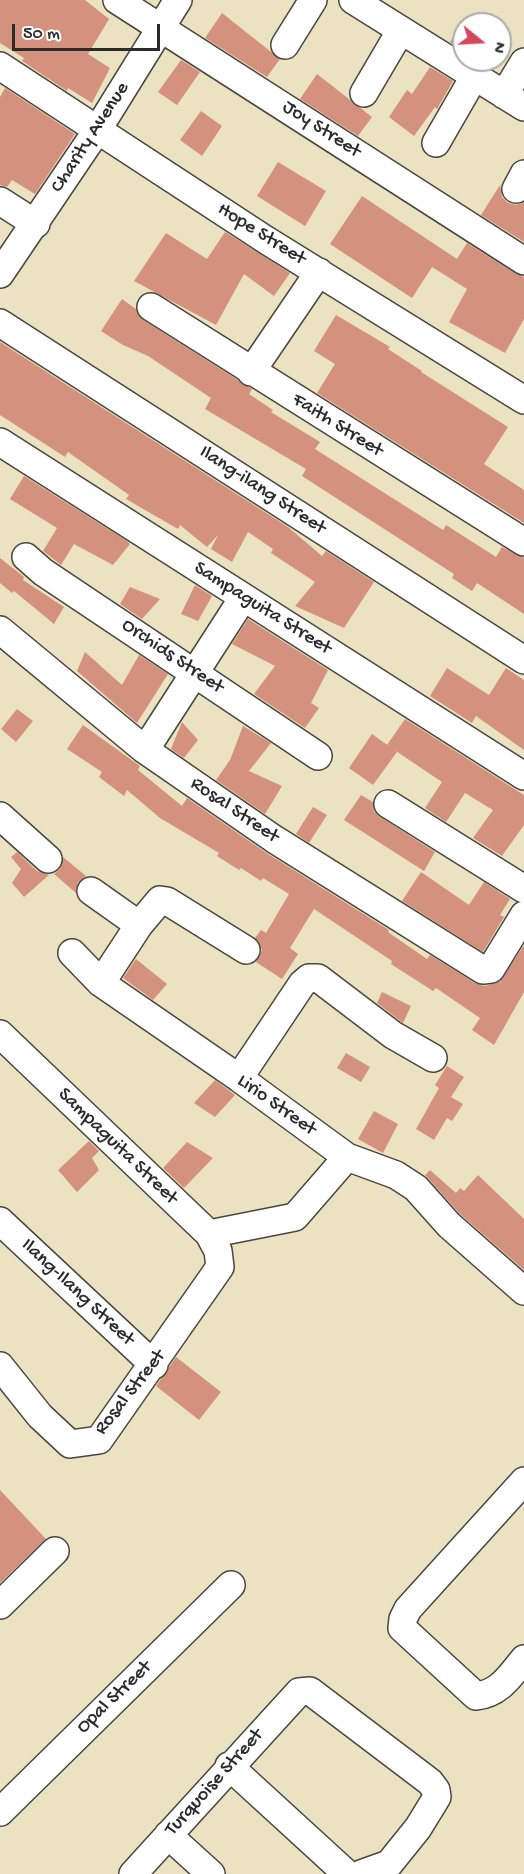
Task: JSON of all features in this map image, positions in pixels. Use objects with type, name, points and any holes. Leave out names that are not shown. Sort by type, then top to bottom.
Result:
[{"type":"street","name":"Joy Street","points":[[117,0],[524,261]]},
{"type":"street","name":"Charity Avenue","points":[[0,274],[36,224],[98,129],[178,0]]},
{"type":"street","points":[[285,45],[314,0]]},
{"type":"street","points":[[370,5],[401,30],[514,101],[524,62]]},
{"type":"street","points":[[364,93],[401,30]]},
{"type":"street","name":"Hope Street","points":[[0,66],[319,272],[524,400]]},
{"type":"street","points":[[436,144],[474,77]]},
{"type":"street","points":[[0,201],[36,224]]},
{"type":"street","points":[[252,372],[319,272]]},
{"type":"street","name":"Faith Street","points":[[151,308],[524,542]]},
{"type":"street","name":"Ilang-ilang Street","points":[[0,323],[524,660]]},
{"type":"street","name":"Sampaguita Street","points":[[0,442],[524,776]]},
{"type":"street","name":"Orchids Street","points":[[26,557],[43,572],[318,756]]},
{"type":"street","points":[[145,750],[243,598]]},
{"type":"street","name":"Rosal Street","points":[[0,630],[145,750],[274,838],[483,970],[490,969],[524,915]]},
{"type":"street","points":[[388,804],[524,889]]},
{"type":"street","points":[[0,816],[48,859]]},
{"type":"street","points":[[91,891],[139,925]]},
{"type":"street","points":[[101,983],[156,902],[166,901],[246,950]]},
{"type":"street","name":"Lirio Street","points":[[72,953],[101,983],[239,1078],[347,1157],[396,1175],[416,1188],[449,1225],[524,1291]]},
{"type":"street","points":[[239,1078],[302,984],[309,978],[318,978],[393,1035],[433,1059]]},
{"type":"street","name":"Sampaguita Street","points":[[0,1034],[209,1234],[218,1251],[220,1267]]},
{"type":"street","points":[[209,1234],[295,1217],[347,1157]]},
{"type":"street","name":"Ilang-Ilang Street","points":[[0,1221],[154,1365]]},
{"type":"street","name":"Rosal Street","points":[[0,1366],[40,1416],[70,1444],[99,1440],[154,1365],[220,1267]]},
{"type":"street","points":[[524,1481],[408,1609],[402,1628],[476,1696],[489,1695],[498,1689],[524,1659]]},
{"type":"street","points":[[0,1605],[55,1551]]},
{"type":"street","name":"Opal Street","points":[[0,1812],[231,1585]]},
{"type":"street","name":"Turquoise Street","points":[[133,1874],[229,1766],[299,1692],[310,1691],[430,1782],[436,1790],[436,1797],[418,1828],[389,1864],[361,1874]]},
{"type":"street","points":[[229,1766],[347,1874]]},
{"type":"street","points":[[168,1834],[211,1874]]},
{"type":"building","points":[[0,0],[85,0],[109,19],[88,54],[110,68],[92,103],[68,88],[67,91],[22,61],[24,58],[0,43]]},
{"type":"building","points":[[222,13],[280,59],[267,77],[205,38]]},
{"type":"building","points":[[181,60],[200,72],[177,105],[158,92]]},
{"type":"building","points":[[430,67],[453,81],[437,109],[435,107],[414,136],[389,117],[407,90],[412,94]]},
{"type":"building","points":[[317,74],[372,117],[358,136],[300,99]]},
{"type":"building","points":[[5,88],[75,134],[35,194],[12,180],[7,187],[0,185],[0,97]]},
{"type":"building","points":[[201,111],[222,126],[202,156],[180,140]]},
{"type":"building","points":[[278,162],[326,191],[305,226],[257,196]]},
{"type":"building","points":[[500,185],[502,197],[508,203],[516,205],[524,202],[524,242],[481,215]]},
{"type":"building","points":[[362,196],[457,259],[467,243],[524,277],[524,319],[505,353],[449,322],[467,289],[432,267],[412,298],[330,244]]},
{"type":"building","points":[[225,232],[290,273],[274,296],[244,274],[216,325],[134,281],[166,233],[207,259]]},
{"type":"building","points":[[122,299],[136,309],[143,320],[252,389],[249,394],[273,410],[271,412],[320,442],[315,449],[443,530],[446,525],[496,557],[502,547],[524,558],[524,614],[477,583],[472,591],[452,578],[454,574],[302,476],[306,469],[205,409],[211,398],[148,356],[123,345],[101,331]]},
{"type":"building","points":[[336,315],[390,347],[388,349],[421,372],[508,427],[484,464],[524,490],[524,523],[317,393],[335,364],[314,351]]},
{"type":"building","points":[[0,342],[288,527],[322,556],[326,551],[374,582],[344,628],[295,606],[315,582],[271,553],[273,549],[248,532],[232,562],[211,549],[218,535],[207,547],[180,525],[178,529],[126,499],[129,495],[68,452],[65,457],[0,415]]},
{"type":"building","points":[[24,476],[130,544],[113,565],[74,544],[61,565],[43,551],[57,528],[10,499]]},
{"type":"building","points":[[0,558],[24,577],[23,580],[64,607],[54,624],[14,591],[12,593],[0,583]]},
{"type":"building","points":[[195,585],[212,596],[198,621],[181,614]]},
{"type":"building","points":[[130,587],[160,599],[142,619],[120,604]]},
{"type":"building","points":[[248,619],[328,670],[311,703],[319,708],[305,728],[254,694],[275,666],[232,644]]},
{"type":"building","points":[[85,652],[122,685],[139,655],[168,674],[137,723],[77,671]]},
{"type":"building","points":[[447,668],[489,695],[506,668],[524,680],[524,750],[476,716],[472,723],[430,696]]},
{"type":"building","points":[[17,709],[33,721],[16,742],[1,729]]},
{"type":"building","points":[[405,719],[524,795],[524,825],[502,856],[473,838],[493,810],[465,793],[446,822],[425,808],[442,782],[387,745]]},
{"type":"building","points":[[182,722],[198,740],[184,758],[171,749]]},
{"type":"building","points":[[83,725],[140,766],[138,770],[182,806],[187,798],[265,852],[389,930],[388,932],[427,959],[430,955],[475,983],[485,986],[500,982],[524,945],[524,992],[494,1045],[472,1030],[480,1018],[436,988],[433,991],[391,964],[392,961],[314,909],[290,948],[298,954],[282,979],[256,962],[262,950],[255,938],[261,930],[266,933],[289,894],[263,878],[261,881],[241,868],[239,870],[217,856],[219,853],[160,818],[127,790],[124,796],[99,777],[102,772],[67,749]]},
{"type":"building","points":[[243,726],[271,743],[249,771],[282,786],[265,814],[216,780],[230,760]]},
{"type":"building","points":[[372,734],[397,752],[373,785],[349,768]]},
{"type":"building","points":[[361,795],[373,802],[374,811],[380,817],[435,852],[424,871],[344,820]]},
{"type":"building","points":[[313,807],[327,815],[309,843],[296,834]]},
{"type":"building","points":[[17,852],[37,871],[49,875],[24,897],[12,883],[21,869],[11,857]]},
{"type":"building","points":[[63,857],[86,876],[78,882],[76,893],[54,874],[60,869]]},
{"type":"building","points":[[421,872],[469,905],[484,882],[510,899],[500,915],[504,917],[483,952],[402,901]]},
{"type":"building","points":[[136,959],[167,984],[153,1000],[123,978]]},
{"type":"building","points":[[382,992],[411,1006],[403,1023],[377,1003]]},
{"type":"building","points":[[346,1053],[370,1067],[361,1082],[337,1068]]},
{"type":"building","points":[[447,1066],[464,1077],[451,1097],[463,1104],[452,1121],[447,1118],[434,1140],[416,1129],[439,1088],[435,1085]]},
{"type":"building","points":[[215,1080],[235,1095],[215,1117],[194,1103]]},
{"type":"building","points":[[374,1111],[398,1124],[383,1153],[358,1139]]},
{"type":"building","points":[[89,1141],[99,1151],[92,1158],[99,1170],[77,1192],[58,1170]]},
{"type":"building","points":[[187,1142],[213,1158],[184,1188],[163,1168]]},
{"type":"building","points":[[430,1170],[456,1193],[460,1188],[464,1191],[478,1175],[524,1219],[524,1270],[460,1214],[425,1175]]},
{"type":"building","points":[[176,1357],[221,1392],[199,1420],[156,1386]]},
{"type":"building","points":[[0,1490],[46,1539],[0,1583]]}]
